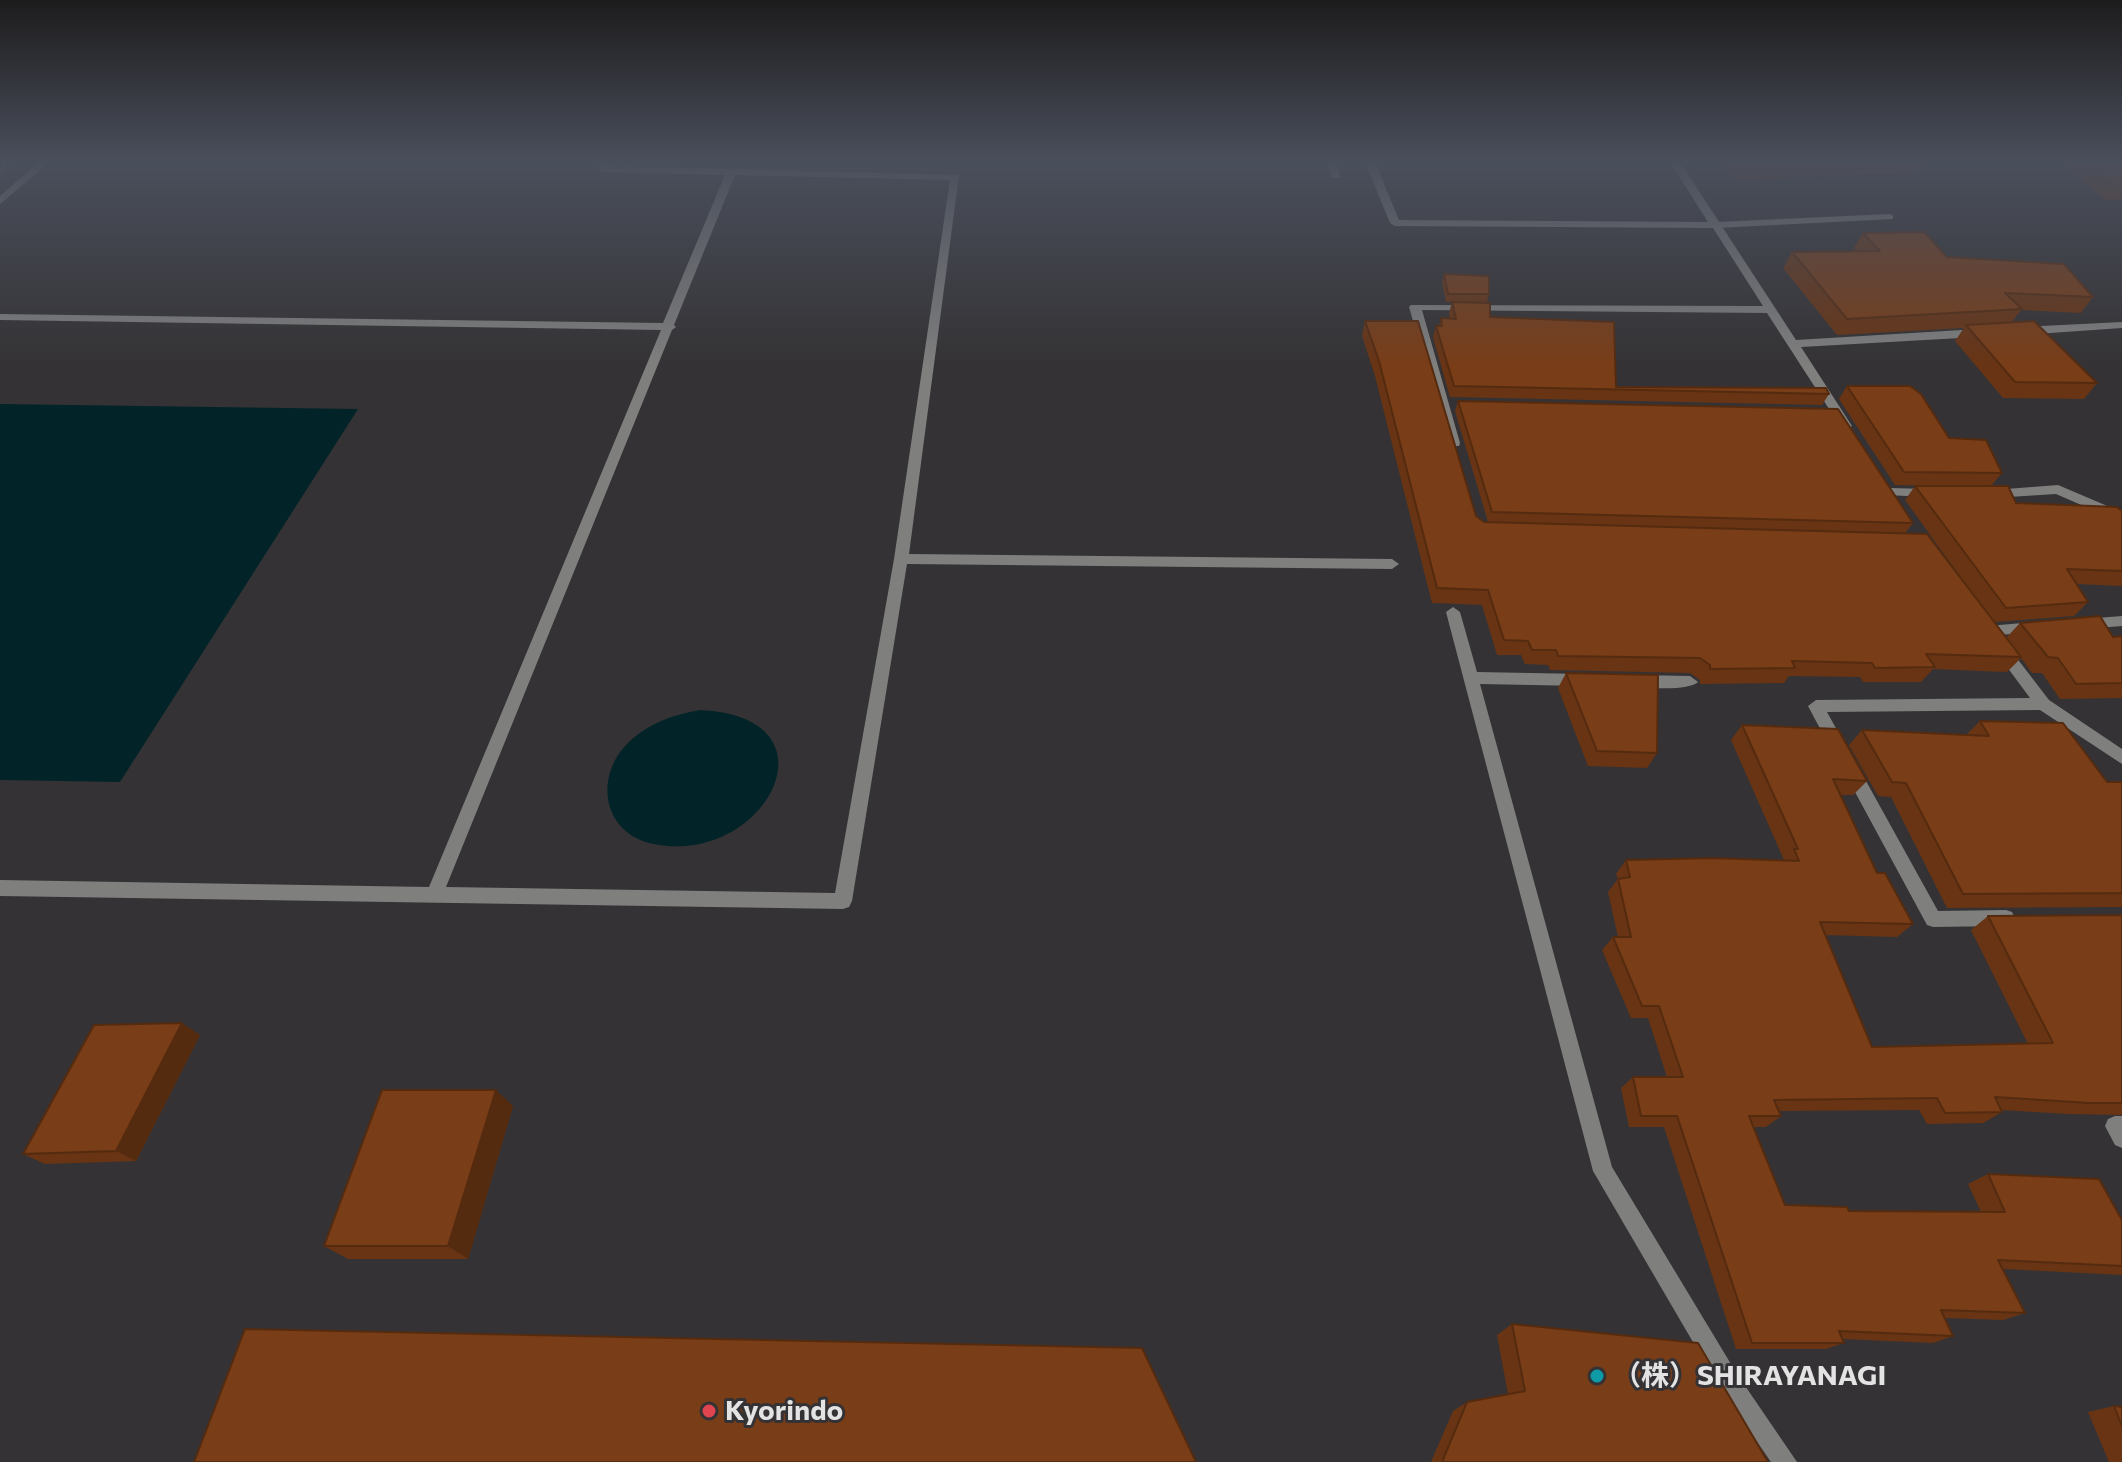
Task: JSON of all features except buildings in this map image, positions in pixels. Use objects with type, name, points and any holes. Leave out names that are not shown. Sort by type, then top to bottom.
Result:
[{"type":"street","points":[[434,896],[708,230]]},
{"type":"street","points":[[0,888],[843,901],[901,559],[947,230]]},
{"type":"street","points":[[1719,230],[1855,439]]},
{"type":"street","points":[[1459,460],[1415,307],[1771,310]]},
{"type":"street","points":[[0,317],[670,327]]},
{"type":"street","points":[[2012,331],[2122,325]]},
{"type":"street","points":[[1792,344],[1996,332]]},
{"type":"street","points":[[1443,404],[1458,404]]},
{"type":"street","points":[[1821,412],[1837,412]]},
{"type":"street","points":[[1881,479],[1893,498],[1947,493]]},
{"type":"street","points":[[1976,494],[2058,489],[2107,511],[2122,529]]},
{"type":"street","points":[[901,559],[1392,564]]},
{"type":"street","points":[[1453,612],[1603,1171],[1729,1382],[1785,1462]]},
{"type":"street","points":[[2122,621],[2055,626],[1983,624],[2043,704],[2122,757]]},
{"type":"street","points":[[1470,678],[1596,680]]},
{"type":"street","points":[[1627,681],[1690,682]]},
{"type":"street","points":[[2027,918],[1933,919],[1816,706],[2043,704]]},
{"type":"street","points":[[2122,1126],[2115,1126],[2122,1138]]},
{"type":"water","points":[[0,404],[358,409],[120,782],[0,780]]},
{"type":"water","points":[[700,710],[745,719],[770,738],[779,763],[772,790],[754,815],[726,835],[690,846],[649,843],[633,836],[621,826],[608,800],[611,769],[618,755],[637,735],[653,725]]},
{"type":"place","name":"（株）SHIRAYANAGI","points":[[1597,1376]]},
{"type":"place","name":"Kyorindo","points":[[709,1411]]}]
